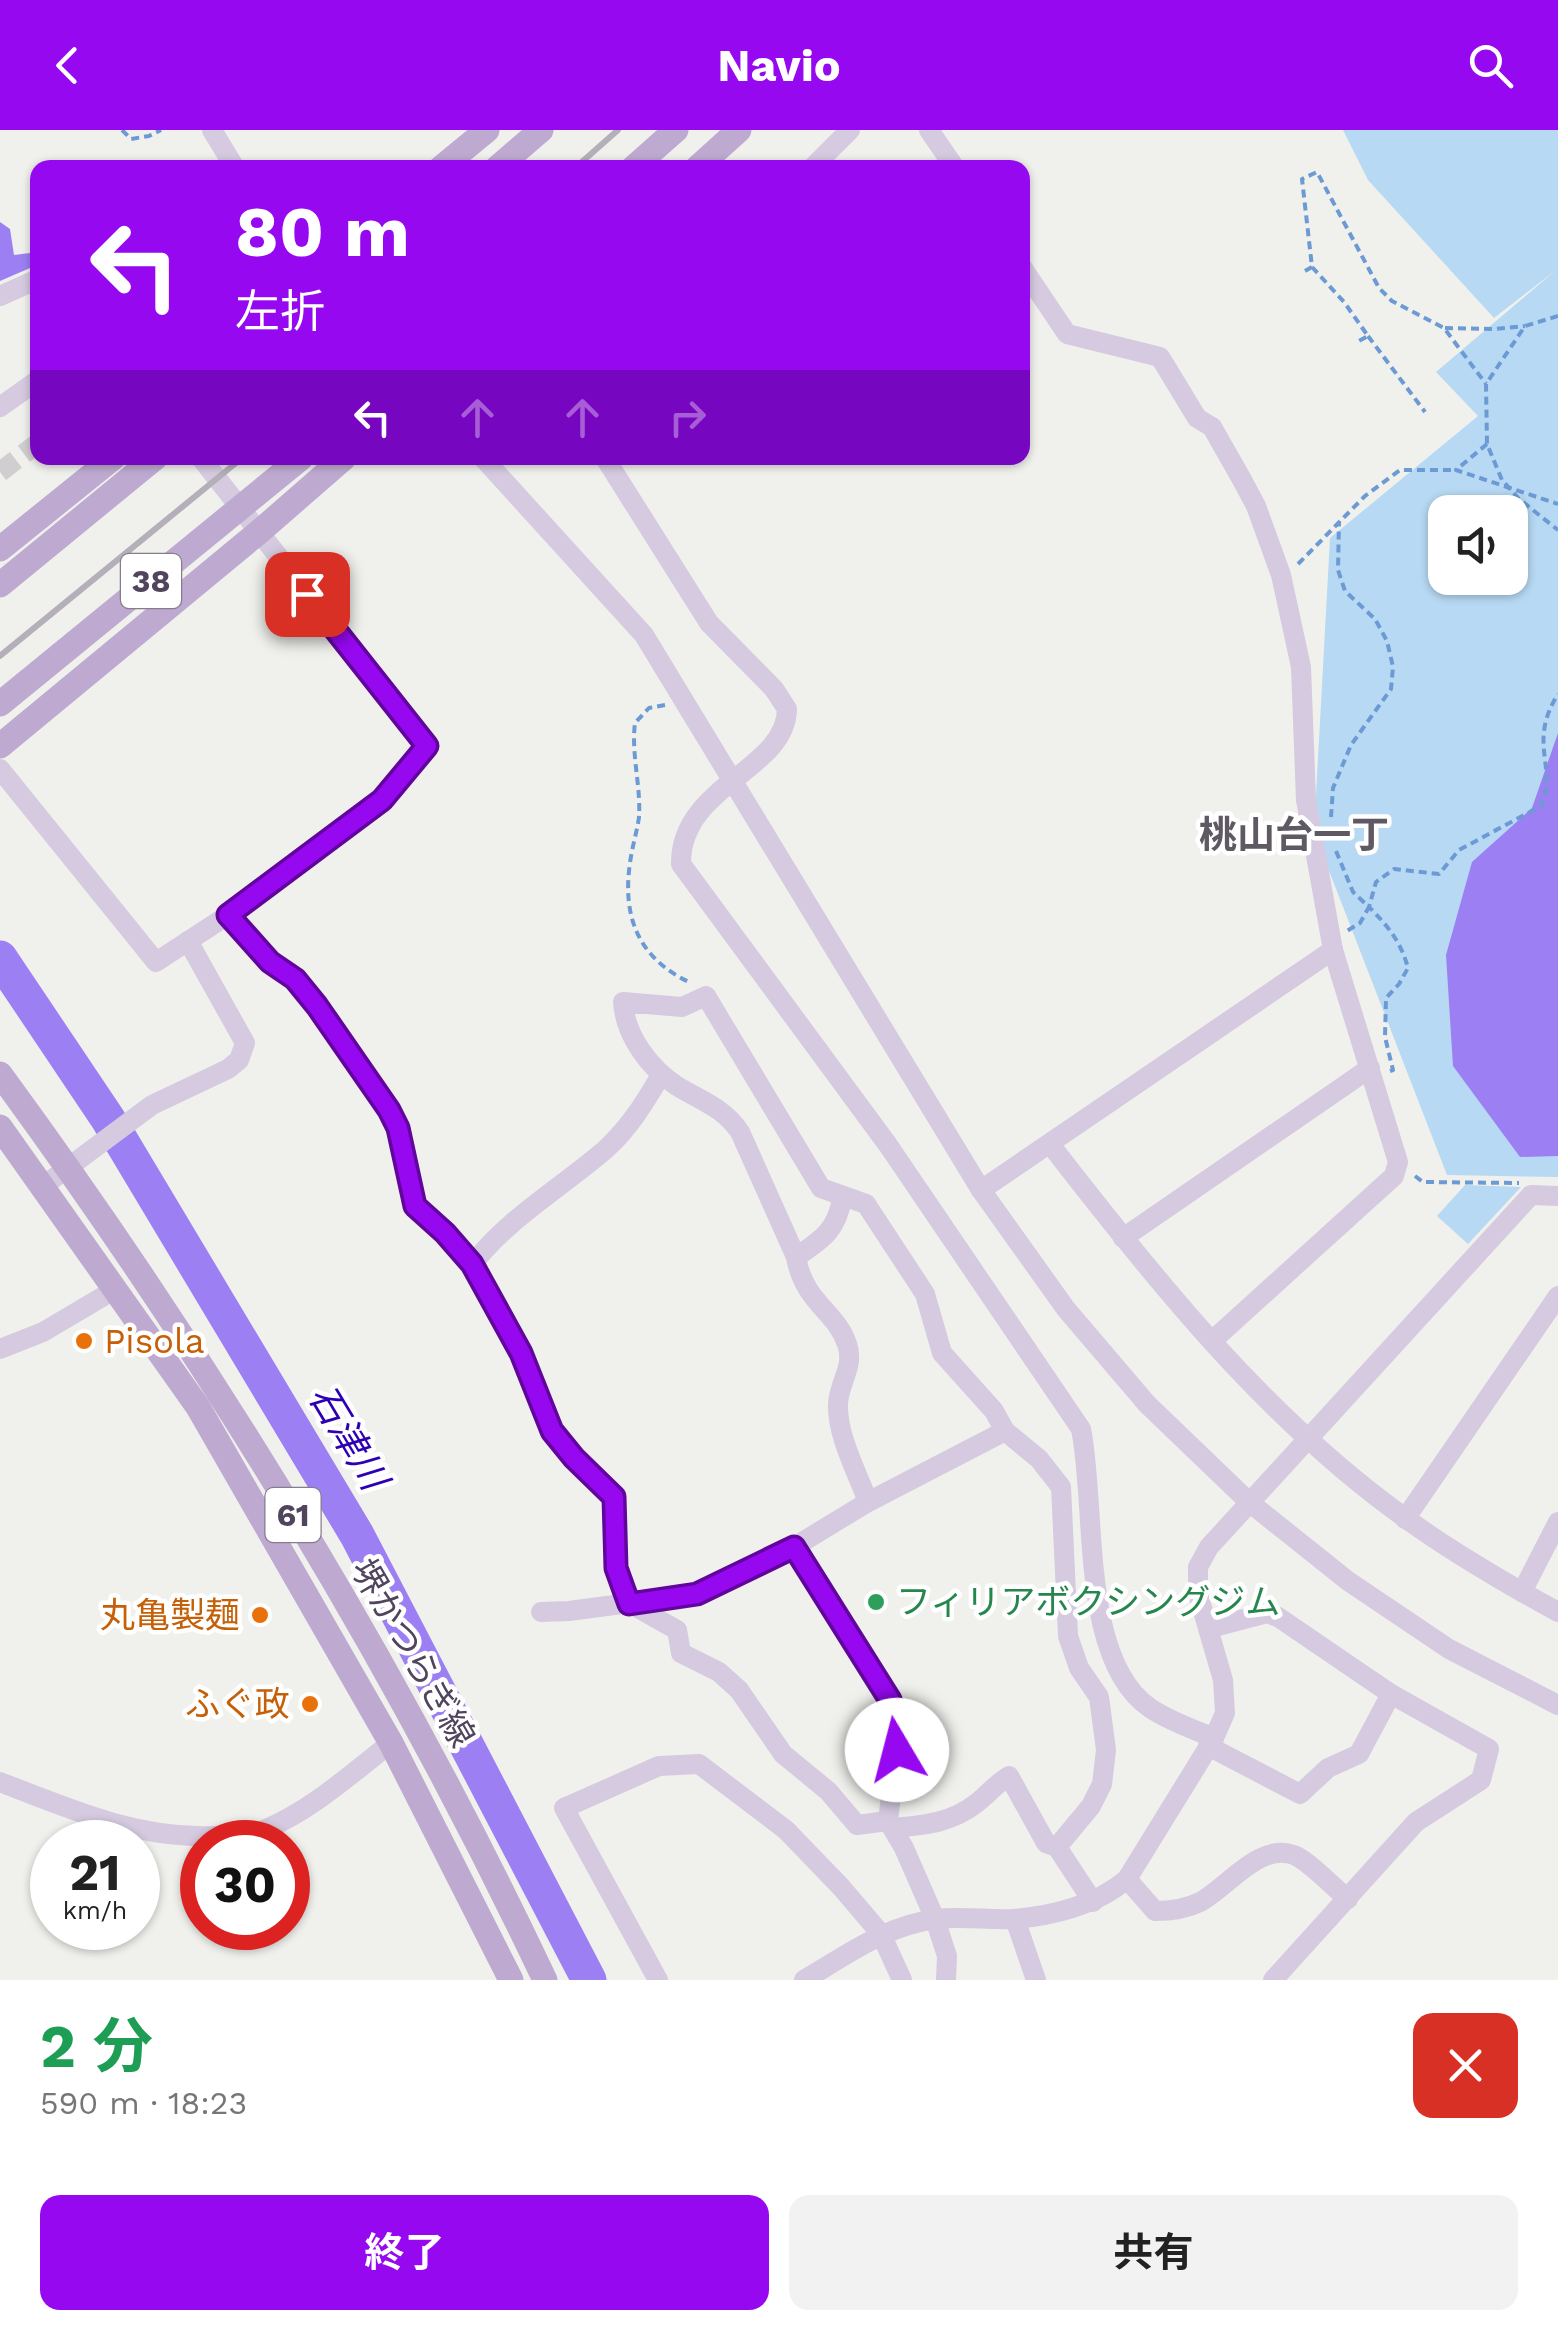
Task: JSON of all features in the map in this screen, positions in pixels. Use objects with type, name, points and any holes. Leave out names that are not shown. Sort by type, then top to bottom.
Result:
[{"type":"main road","points":[[451,160],[487,130]]},
{"type":"main road","points":[[506,160],[541,130]]},
{"type":"main road","points":[[642,160],[676,130]]},
{"type":"main road","points":[[706,160],[739,130]]},
{"type":"main road","points":[[0,549],[104,465]]},
{"type":"main road","points":[[0,585],[146,465]]},
{"type":"main road","name":"38","points":[[0,704],[292,465]]},
{"type":"main road","points":[[0,746],[336,465]]},
{"type":"main road","name":"堺かつらぎ線","points":[[0,1074],[78,1160],[219,1390],[400,1698],[508,1901],[544,1980]]},
{"type":"main road","name":"堺かつらぎ線","points":[[0,1127],[198,1407],[392,1743],[511,1980]]},
{"type":"street","points":[[212,130],[229,160]]},
{"type":"street","points":[[820,160],[850,130]]},
{"type":"street","points":[[929,130],[949,160]]},
{"type":"street","points":[[1030,278],[1067,334],[1160,357],[1197,418],[1212,427],[1256,506],[1281,575],[1301,667],[1306,800],[1333,950],[1377,1070],[1398,1162],[1394,1176],[1212,1341]]},
{"type":"street","points":[[0,296],[30,283]]},
{"type":"street","points":[[0,408],[30,386]]},
{"type":"street","points":[[0,768],[156,962],[228,915],[382,800],[427,746],[206,465]]},
{"type":"street","points":[[490,465],[644,635],[981,1190],[1066,1309],[1146,1404],[1250,1502],[1348,1581],[1449,1648],[1558,1705]]},
{"type":"street","points":[[609,465],[709,623],[774,689],[787,709],[782,737],[732,778],[687,827],[680,844],[681,864],[888,1145],[1082,1429],[1105,1642],[1132,1691],[1150,1708],[1300,1794],[1328,1768],[1359,1754],[1391,1694]]},
{"type":"street","points":[[228,915],[270,962],[295,979],[317,1006],[398,1128],[415,1206],[472,1264],[521,1353],[552,1431],[614,1497],[616,1568],[629,1604],[676,1630],[681,1654],[720,1672],[739,1690],[783,1754],[828,1791],[857,1824],[945,1822],[980,1801],[992,1786],[1009,1776],[1046,1842],[1057,1846],[1092,1902]]},
{"type":"street","points":[[42,1186],[152,1105],[239,1060],[245,1044],[188,941]]},
{"type":"street","points":[[981,1190],[1333,950]]},
{"type":"street","points":[[868,1502],[842,1431],[838,1407],[850,1354],[846,1338],[815,1302],[800,1277],[796,1257],[740,1132],[729,1116],[661,1074],[634,1040],[624,1018],[623,1002],[682,1006],[706,996],[821,1188],[866,1204],[926,1294],[942,1353],[994,1411],[1006,1431],[1039,1459],[1061,1486],[1068,1636],[1079,1668],[1098,1698],[1106,1750],[1102,1784],[1091,1806],[1057,1846]]},
{"type":"street","points":[[1123,1238],[1377,1070]]},
{"type":"street","points":[[472,1264],[521,1215],[606,1148],[636,1116],[661,1074]]},
{"type":"street","points":[[1050,1144],[1123,1238],[1212,1341],[1308,1438],[1405,1519],[1558,1612]]},
{"type":"street","points":[[804,1980],[881,1934],[934,1919],[1015,1918],[1092,1902],[1127,1879],[1225,1713],[1226,1700],[1210,1628],[1198,1594],[1198,1567],[1209,1547],[1531,1196],[1558,1196]]},
{"type":"street","points":[[796,1257],[826,1238],[840,1218],[842,1198]]},
{"type":"street","points":[[0,1348],[44,1332],[114,1290]]},
{"type":"street","points":[[1405,1519],[1558,1296]]},
{"type":"street","points":[[541,1612],[697,1594],[794,1547],[868,1502],[1006,1431]]},
{"type":"street","points":[[1522,1592],[1558,1522]]},
{"type":"street","points":[[794,1547],[890,1700],[899,1729],[891,1824],[934,1919],[947,1956],[946,1980]]},
{"type":"street","points":[[1210,1628],[1266,1613],[1278,1617],[1391,1694],[1488,1750],[1481,1780],[1416,1822],[1273,1980]]},
{"type":"street","points":[[0,1782],[104,1822],[147,1833],[180,1837],[250,1834],[317,1801],[392,1743]]},
{"type":"street","points":[[658,1980],[564,1808],[659,1766],[699,1764],[786,1830],[881,1934],[902,1980]]},
{"type":"street","points":[[1127,1879],[1154,1911],[1175,1910],[1200,1902],[1259,1859],[1278,1853],[1295,1855],[1348,1899]]},
{"type":"street","points":[[1015,1918],[1036,1980]]},
{"type":"path","points":[[122,130],[131,139],[161,130]]},
{"type":"path","points":[[1424,412],[1344,302],[1312,267],[1302,179],[1317,172],[1379,288],[1392,300],[1444,328],[1486,384]]},
{"type":"path","points":[[1305,271],[1312,267]]},
{"type":"path","points":[[1444,328],[1525,326],[1558,316]]},
{"type":"path","points":[[1525,326],[1486,384],[1486,444],[1510,490],[1558,530]]},
{"type":"path","points":[[1356,343],[1368,336]]},
{"type":"path","points":[[1456,470],[1486,444]]},
{"type":"path","points":[[1281,575],[1292,570],[1382,481],[1400,470],[1456,470],[1558,504]]},
{"type":"path","points":[[1332,829],[1333,788],[1351,745],[1392,689],[1387,641],[1375,618],[1346,591],[1338,570],[1339,522]]},
{"type":"path","points":[[1347,931],[1360,923],[1370,907],[1382,874],[1401,868],[1439,874],[1459,850],[1541,806],[1546,792],[1542,727],[1558,694]]},
{"type":"path","points":[[684,702],[649,708],[635,723],[639,815],[628,895],[632,927],[650,954],[669,973],[697,985],[706,996]]},
{"type":"path","points":[[1333,841],[1353,892],[1396,937],[1408,968],[1400,984],[1386,998],[1385,1038],[1393,1070],[1377,1070]]},
{"type":"path","points":[[1412,1174],[1424,1182],[1520,1182]]},
{"type":"shaded area","points":[[1343,130],[1558,130],[1558,1177],[1447,1175],[1314,832],[1330,538],[1478,416],[1436,372],[1556,270],[1494,318],[1368,180]]},
{"type":"shaded area","points":[[0,222],[10,229],[14,255],[30,253],[30,268],[0,281]]},
{"type":"shaded area","points":[[1558,733],[1558,1156],[1520,1157],[1453,1066],[1446,955],[1472,862],[1532,808]]},
{"type":"shaded area","points":[[1465,1185],[1521,1187],[1468,1244],[1437,1216]]},
{"type":"waterway","name":"石津川","points":[[0,958],[108,1119],[357,1535],[589,1980]]},
{"type":"tunnel","points":[[0,472],[30,449]]},
{"type":"railway","points":[[584,160],[618,130]]},
{"type":"railway","points":[[0,656],[233,465]]},
{"type":"place","name":"Pisola","points":[[84,1341]]},
{"type":"place","name":"フィリアボクシングジム","points":[[876,1602]]},
{"type":"place","name":"丸亀製麺","points":[[260,1615]]},
{"type":"place","name":"ふぐ政","points":[[310,1704]]},
{"type":"district","name":"桃山台一丁","points":[[1294,835]]},
{"type":"route","points":[[307,594],[427,746],[382,800],[228,915],[270,962],[295,979],[389,1110],[398,1128],[415,1206],[472,1264],[521,1353],[552,1431],[614,1497],[616,1568],[629,1604],[697,1594],[794,1547],[890,1700],[899,1729],[897,1750]]}]
